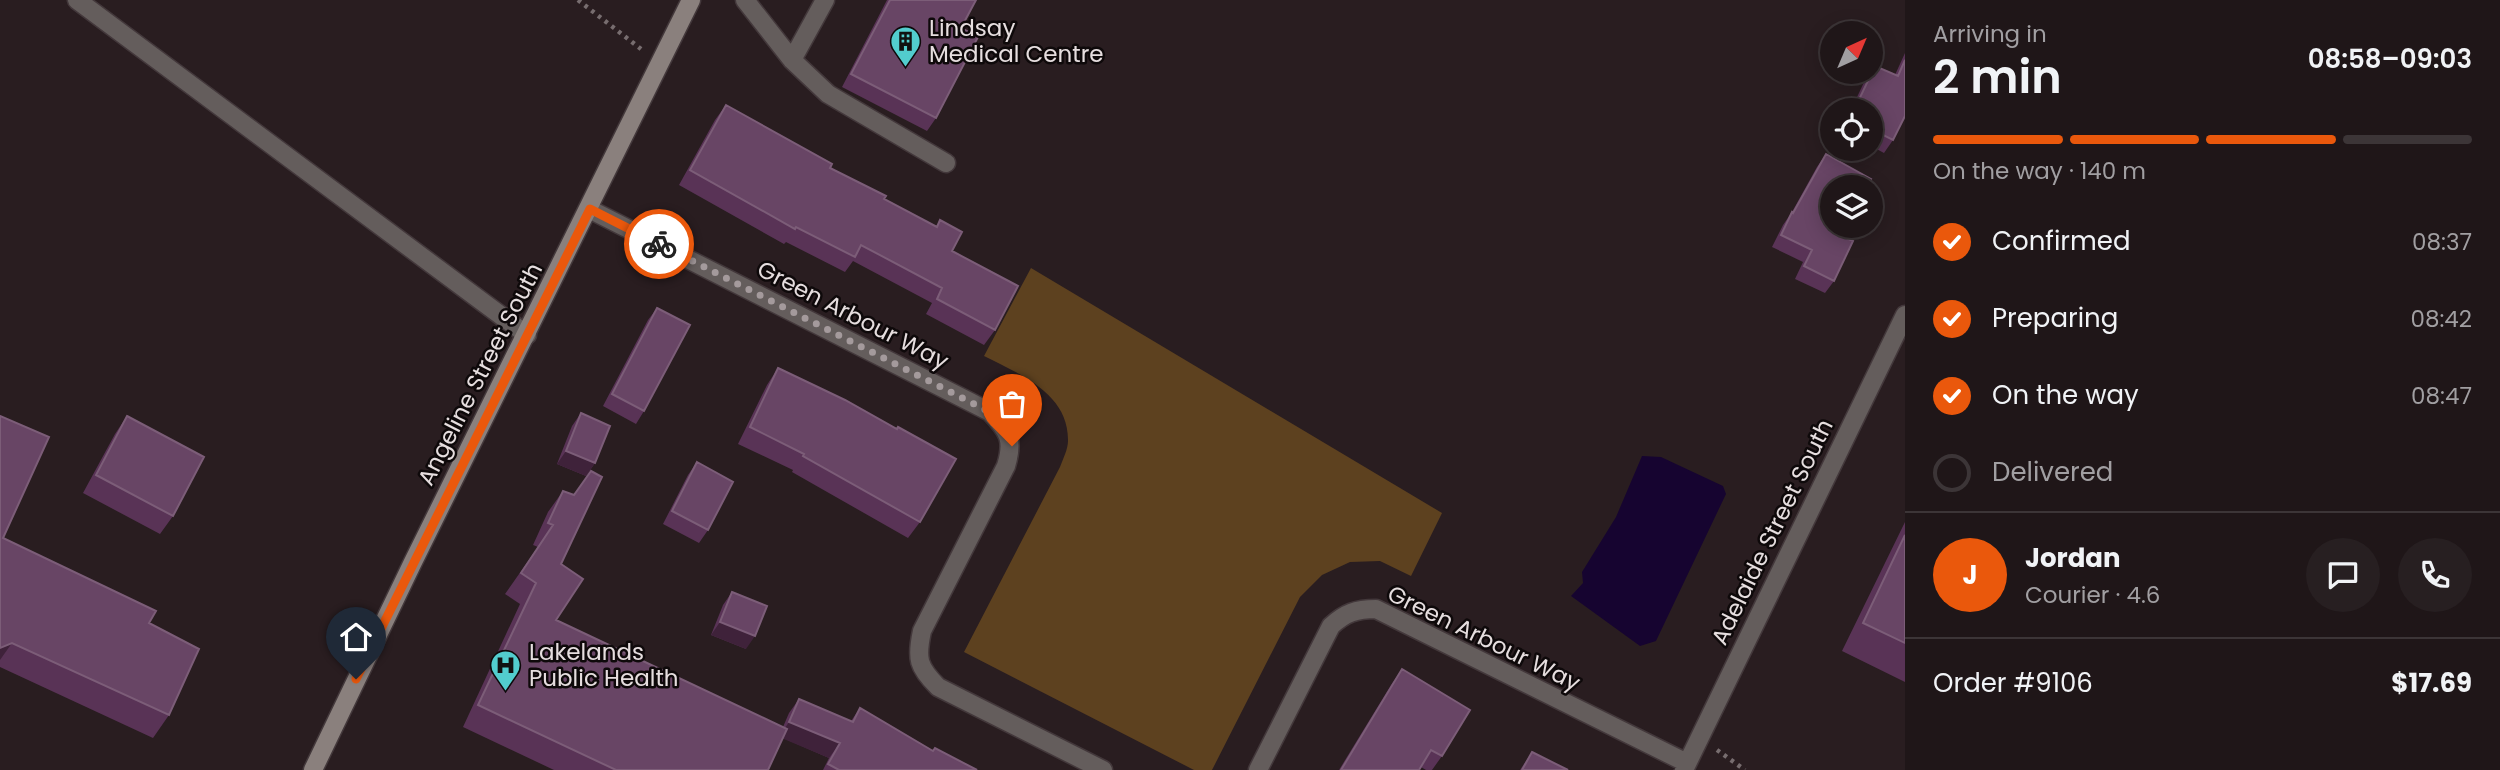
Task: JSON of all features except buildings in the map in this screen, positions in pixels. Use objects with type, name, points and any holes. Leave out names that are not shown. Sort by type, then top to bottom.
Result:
[{"type":"main road","name":"Angeline Street South","points":[[313,770],[407,573],[590,209],[691,0]]},
{"type":"street","points":[[78,0],[527,335]]},
{"type":"street","points":[[745,0],[792,60],[836,101],[946,163]]},
{"type":"street","points":[[792,60],[825,0]]},
{"type":"street","name":"Green Arbour Way","points":[[590,209],[990,412],[1005,428],[1012,446],[1006,466],[922,631],[917,652],[922,672],[938,687],[1103,770]]},
{"type":"street","name":"Adelaide Street South","points":[[1685,767],[1905,315]]},
{"type":"street","name":"Green Arbour Way","points":[[1258,770],[1331,626],[1343,616],[1359,609],[1376,609],[1685,767]]},
{"type":"path","points":[[578,0],[660,64]]},
{"type":"path","points":[[1699,739],[1745,770]]},
{"type":"shaded area","points":[[1031,268],[1442,513],[1411,576],[1380,561],[1350,562],[1322,575],[1300,597],[1212,770],[1194,770],[964,652],[1060,467],[1068,444],[1066,424],[1051,398],[1026,378],[984,356]]},
{"type":"shaded area","points":[[1642,456],[1661,457],[1723,486],[1726,494],[1656,641],[1640,646],[1571,596],[1583,583],[1582,572],[1616,517]]},
{"type":"way so far","points":[[659,244],[990,412],[1005,428],[1012,446]]},
{"type":"place","name":"Lindsay Medical Centre","points":[[906,68]]},
{"type":"place","name":"Lakelands Public Health","points":[[506,692]]},
{"type":"route","points":[[356,679],[590,209],[659,244]]}]
